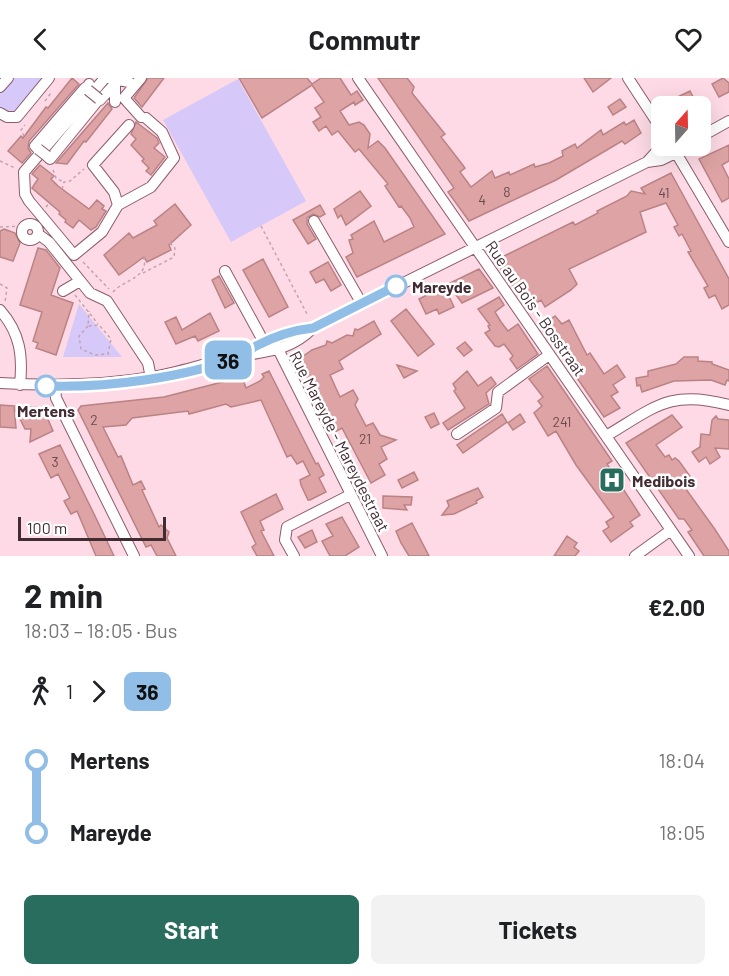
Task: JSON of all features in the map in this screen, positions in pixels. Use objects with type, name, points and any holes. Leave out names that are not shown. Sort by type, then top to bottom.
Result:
[{"type":"street","points":[[0,87],[8,78]]},
{"type":"street","points":[[0,113],[7,117],[17,117],[49,78]]},
{"type":"street","points":[[117,91],[141,78]]},
{"type":"street","name":"Rue au Bois - Bosstraat","points":[[358,78],[689,556]]},
{"type":"street","points":[[628,78],[651,113]]},
{"type":"street","points":[[117,91],[131,80]]},
{"type":"street","points":[[92,91],[49,160],[35,146],[85,87],[92,91],[117,91],[123,90],[131,80]]},
{"type":"street","points":[[74,255],[29,201],[25,194],[24,172],[92,91]]},
{"type":"street","points":[[68,267],[74,255],[102,232],[118,205],[151,187],[174,158],[162,132],[141,116],[143,108],[117,91]]},
{"type":"street","points":[[711,130],[729,121]]},
{"type":"street","points":[[118,205],[114,192],[93,165],[129,125]]},
{"type":"street","points":[[0,383],[55,386],[151,378],[243,356],[275,344],[298,330],[313,328],[647,162],[661,160],[665,156]]},
{"type":"street","points":[[677,156],[729,242]]},
{"type":"street","points":[[314,221],[362,304]]},
{"type":"street","points":[[24,226],[22,232],[28,240],[34,239],[38,234],[49,242],[90,293],[107,301],[148,363],[151,378]]},
{"type":"street","points":[[225,271],[260,334]]},
{"type":"street","points":[[65,290],[80,281]]},
{"type":"street","points":[[1,307],[19,339],[20,385]]},
{"type":"street","name":"Rue Mareyde - Mareydestraat","points":[[275,344],[382,556]]},
{"type":"street","points":[[458,434],[496,408],[498,392],[549,355]]},
{"type":"street","points":[[55,386],[56,398],[134,556]]},
{"type":"street","points":[[606,436],[663,403],[678,398],[695,397],[729,405]]},
{"type":"street","points":[[294,556],[285,540],[287,526],[350,495]]},
{"type":"street","points":[[635,556],[671,530]]},
{"type":"path","points":[[24,136],[21,130],[26,122]]},
{"type":"path","points":[[49,160],[56,178],[64,182]]},
{"type":"path","points":[[0,161],[24,172]]},
{"type":"path","points":[[62,189],[64,182],[93,165]]},
{"type":"path","points":[[0,227],[24,226]]},
{"type":"path","points":[[261,226],[307,314]]},
{"type":"path","points":[[112,292],[119,285],[174,257],[175,248],[168,241]]},
{"type":"path","points":[[142,254],[145,264],[142,274]]},
{"type":"path","points":[[0,284],[8,288],[1,307]]},
{"type":"path","points":[[65,290],[89,311],[111,339],[108,354],[102,356],[86,353],[81,349],[79,336],[88,326],[89,311]]},
{"type":"path","points":[[88,326],[99,326]]},
{"type":"shaded area","points":[[12,78],[46,78],[18,111],[12,113],[0,108],[0,91]]},
{"type":"shaded area","points":[[238,79],[306,201],[231,242],[163,120]]},
{"type":"shaded area","points":[[79,304],[122,357],[63,357]]},
{"type":"building","points":[[72,78],[79,84],[29,141],[28,148],[31,153],[22,163],[8,151],[21,136],[23,138]]},
{"type":"building","points":[[148,78],[164,78],[142,107],[134,98]]},
{"type":"building","points":[[239,78],[307,78],[312,84],[321,78],[340,78],[351,95],[357,91],[363,100],[355,105],[354,102],[340,111],[349,125],[359,122],[364,125],[370,134],[368,148],[378,141],[385,148],[445,234],[357,277],[346,257],[353,253],[349,240],[353,239],[351,235],[374,221],[384,242],[414,227],[410,218],[401,206],[399,207],[385,186],[388,184],[359,149],[355,152],[338,131],[332,135],[326,126],[319,131],[313,122],[321,117],[315,108],[324,102],[312,85],[262,118]]},
{"type":"building","points":[[378,78],[407,78],[414,87],[412,93],[445,134],[441,137],[465,168],[460,172],[471,187],[492,171],[495,178],[509,172],[510,175],[534,164],[535,167],[549,163],[563,156],[562,151],[575,144],[577,148],[601,130],[603,135],[624,122],[626,125],[634,120],[641,133],[625,144],[622,141],[556,180],[469,221],[448,192],[454,188]]},
{"type":"building","points":[[584,78],[611,78],[593,92]]},
{"type":"building","points":[[723,78],[729,83],[729,92],[719,97],[712,84]]},
{"type":"building","points":[[690,91],[693,96],[679,96]]},
{"type":"building","points":[[620,99],[626,107],[613,115],[608,107]]},
{"type":"building","points":[[108,103],[112,109],[67,164],[56,163]]},
{"type":"building","points":[[136,122],[157,138],[159,143],[154,148],[165,157],[151,175],[146,171],[149,168],[142,161],[144,159],[131,145],[136,139],[131,134]]},
{"type":"building","points":[[729,145],[729,161],[722,165],[729,179],[729,198],[722,202],[699,159],[711,156],[711,153]]},
{"type":"building","points":[[40,165],[54,176],[51,179],[58,186],[89,209],[97,200],[104,206],[102,209],[106,211],[96,227],[91,230],[79,220],[73,228],[65,222],[60,212],[32,188],[38,179],[32,174]]},
{"type":"building","points":[[671,173],[729,279],[729,305],[722,309],[715,295],[709,298],[704,288],[708,286],[688,252],[691,251],[682,234],[679,236],[674,227],[678,225],[666,203],[640,212],[646,232],[569,269],[577,284],[571,290],[545,307],[541,300],[528,308],[497,263],[498,259],[573,222],[575,225],[627,196],[631,191],[645,194],[641,188]]},
{"type":"building","points":[[360,191],[371,206],[346,225],[341,215],[338,218],[334,209]]},
{"type":"building","points":[[175,204],[191,225],[169,245],[171,250],[147,262],[144,257],[119,275],[104,255],[129,233],[133,238],[157,225],[154,221]]},
{"type":"building","points":[[320,205],[325,214],[320,217],[313,214],[307,218],[307,224],[316,239],[308,244],[293,220]]},
{"type":"building","points":[[4,229],[15,233],[20,243],[13,261],[0,257],[0,231]]},
{"type":"building","points":[[38,248],[46,250],[60,268],[51,295],[73,303],[56,355],[36,348],[38,343],[33,341],[42,312],[20,305]]},
{"type":"building","points":[[263,259],[288,307],[269,317],[243,270]]},
{"type":"building","points":[[328,262],[341,285],[331,291],[324,279],[316,283],[310,272]]},
{"type":"building","points":[[479,269],[493,288],[462,303],[448,284]]},
{"type":"building","points":[[219,276],[234,303],[225,308],[212,280]]},
{"type":"building","points":[[444,286],[454,307],[439,314],[437,309],[426,314],[419,299]]},
{"type":"building","points":[[499,297],[504,305],[495,312],[501,322],[508,331],[518,324],[538,354],[517,369],[510,359],[513,356],[504,344],[499,347],[495,346],[485,333],[490,330],[488,326],[490,325],[478,309]]},
{"type":"building","points":[[406,309],[434,344],[418,356],[391,321]]},
{"type":"building","points":[[210,313],[219,331],[198,341],[195,336],[176,344],[165,322],[176,317],[182,330]]},
{"type":"building","points":[[555,316],[562,324],[569,320],[587,355],[590,353],[604,374],[617,365],[625,377],[613,385],[618,392],[611,396],[620,408],[604,417],[541,326]]},
{"type":"building","points":[[374,321],[381,334],[339,361],[343,369],[330,375],[340,397],[353,390],[358,399],[355,405],[366,426],[373,423],[380,435],[396,440],[381,447],[387,459],[379,464],[385,475],[371,483],[342,428],[335,432],[298,360],[312,350],[326,345],[327,341],[332,343],[347,335],[353,336],[355,329],[358,330]]},
{"type":"building","points":[[465,342],[472,350],[464,356],[457,348]]},
{"type":"building","points":[[684,357],[698,357],[698,361],[712,362],[712,364],[729,370],[729,381],[727,380],[725,385],[711,380],[674,381],[642,392],[640,385],[637,386],[636,378],[648,376],[648,371],[676,364]]},
{"type":"building","points":[[397,365],[417,371],[404,378]]},
{"type":"building","points":[[547,366],[612,461],[607,464],[640,515],[630,522],[633,526],[611,542],[603,531],[609,527],[606,522],[614,517],[576,465],[556,431],[548,436],[534,413],[542,406],[538,401],[543,397],[529,379]]},
{"type":"building","points":[[269,371],[316,464],[318,463],[324,475],[319,478],[326,492],[310,500],[300,480],[310,475],[303,461],[297,464],[291,455],[287,457],[261,400],[231,407],[226,404],[189,414],[188,411],[132,418],[126,425],[103,427],[118,457],[121,456],[133,485],[141,481],[145,489],[142,490],[159,527],[161,525],[169,532],[167,538],[176,556],[157,556],[151,545],[146,547],[78,410],[81,406],[164,397],[242,377],[246,388],[260,381],[264,377],[262,374]]},
{"type":"building","points":[[467,371],[478,386],[491,377],[496,384],[486,393],[489,404],[448,430],[443,423],[465,408],[454,391],[456,389],[453,384]]},
{"type":"building","points":[[0,405],[43,408],[53,431],[30,442],[31,429],[25,429],[14,407],[16,428],[0,427]]},
{"type":"building","points":[[434,413],[439,424],[431,428],[425,417]]},
{"type":"building","points":[[502,414],[507,422],[463,453],[457,445]]},
{"type":"building","points":[[520,414],[525,422],[513,430],[508,423]]},
{"type":"building","points":[[672,415],[682,427],[656,445],[665,457],[669,455],[672,460],[675,458],[679,461],[692,479],[683,485],[729,551],[729,556],[704,556],[688,532],[692,530],[684,519],[679,519],[626,443]]},
{"type":"building","points":[[716,416],[718,419],[729,420],[729,449],[715,448],[720,457],[710,464],[706,457],[699,462],[692,452],[700,447],[701,434],[710,435],[712,420]]},
{"type":"building","points":[[60,445],[114,556],[96,556],[77,511],[71,514],[64,501],[70,498],[58,474],[51,478],[39,454]]},
{"type":"building","points":[[414,472],[418,480],[402,488],[398,480]]},
{"type":"building","points":[[478,488],[483,497],[476,501],[477,503],[454,514],[442,515],[449,506],[447,501]]},
{"type":"building","points":[[276,494],[283,509],[260,521],[264,530],[261,531],[274,556],[257,556],[252,547],[256,544],[241,512]]},
{"type":"building","points":[[383,496],[412,497],[411,505],[404,505],[407,510],[383,508]]},
{"type":"building","points":[[342,517],[359,547],[345,556],[330,556],[322,541],[333,536],[326,524]]},
{"type":"building","points":[[412,523],[429,556],[409,556],[401,543],[396,531]]},
{"type":"building","points":[[312,530],[317,542],[305,548],[298,537]]},
{"type":"building","points":[[567,536],[577,543],[574,547],[579,551],[575,556],[554,556]]},
{"type":"bus line","name":"36","points":[[46,386],[151,378],[243,356],[264,342],[298,330],[313,328],[396,286]]},
{"type":"place","name":"Mareyde","points":[[396,286]]},
{"type":"place","name":"Mertens","points":[[46,386]]},
{"type":"place","name":"Medibois","points":[[612,480]]}]
